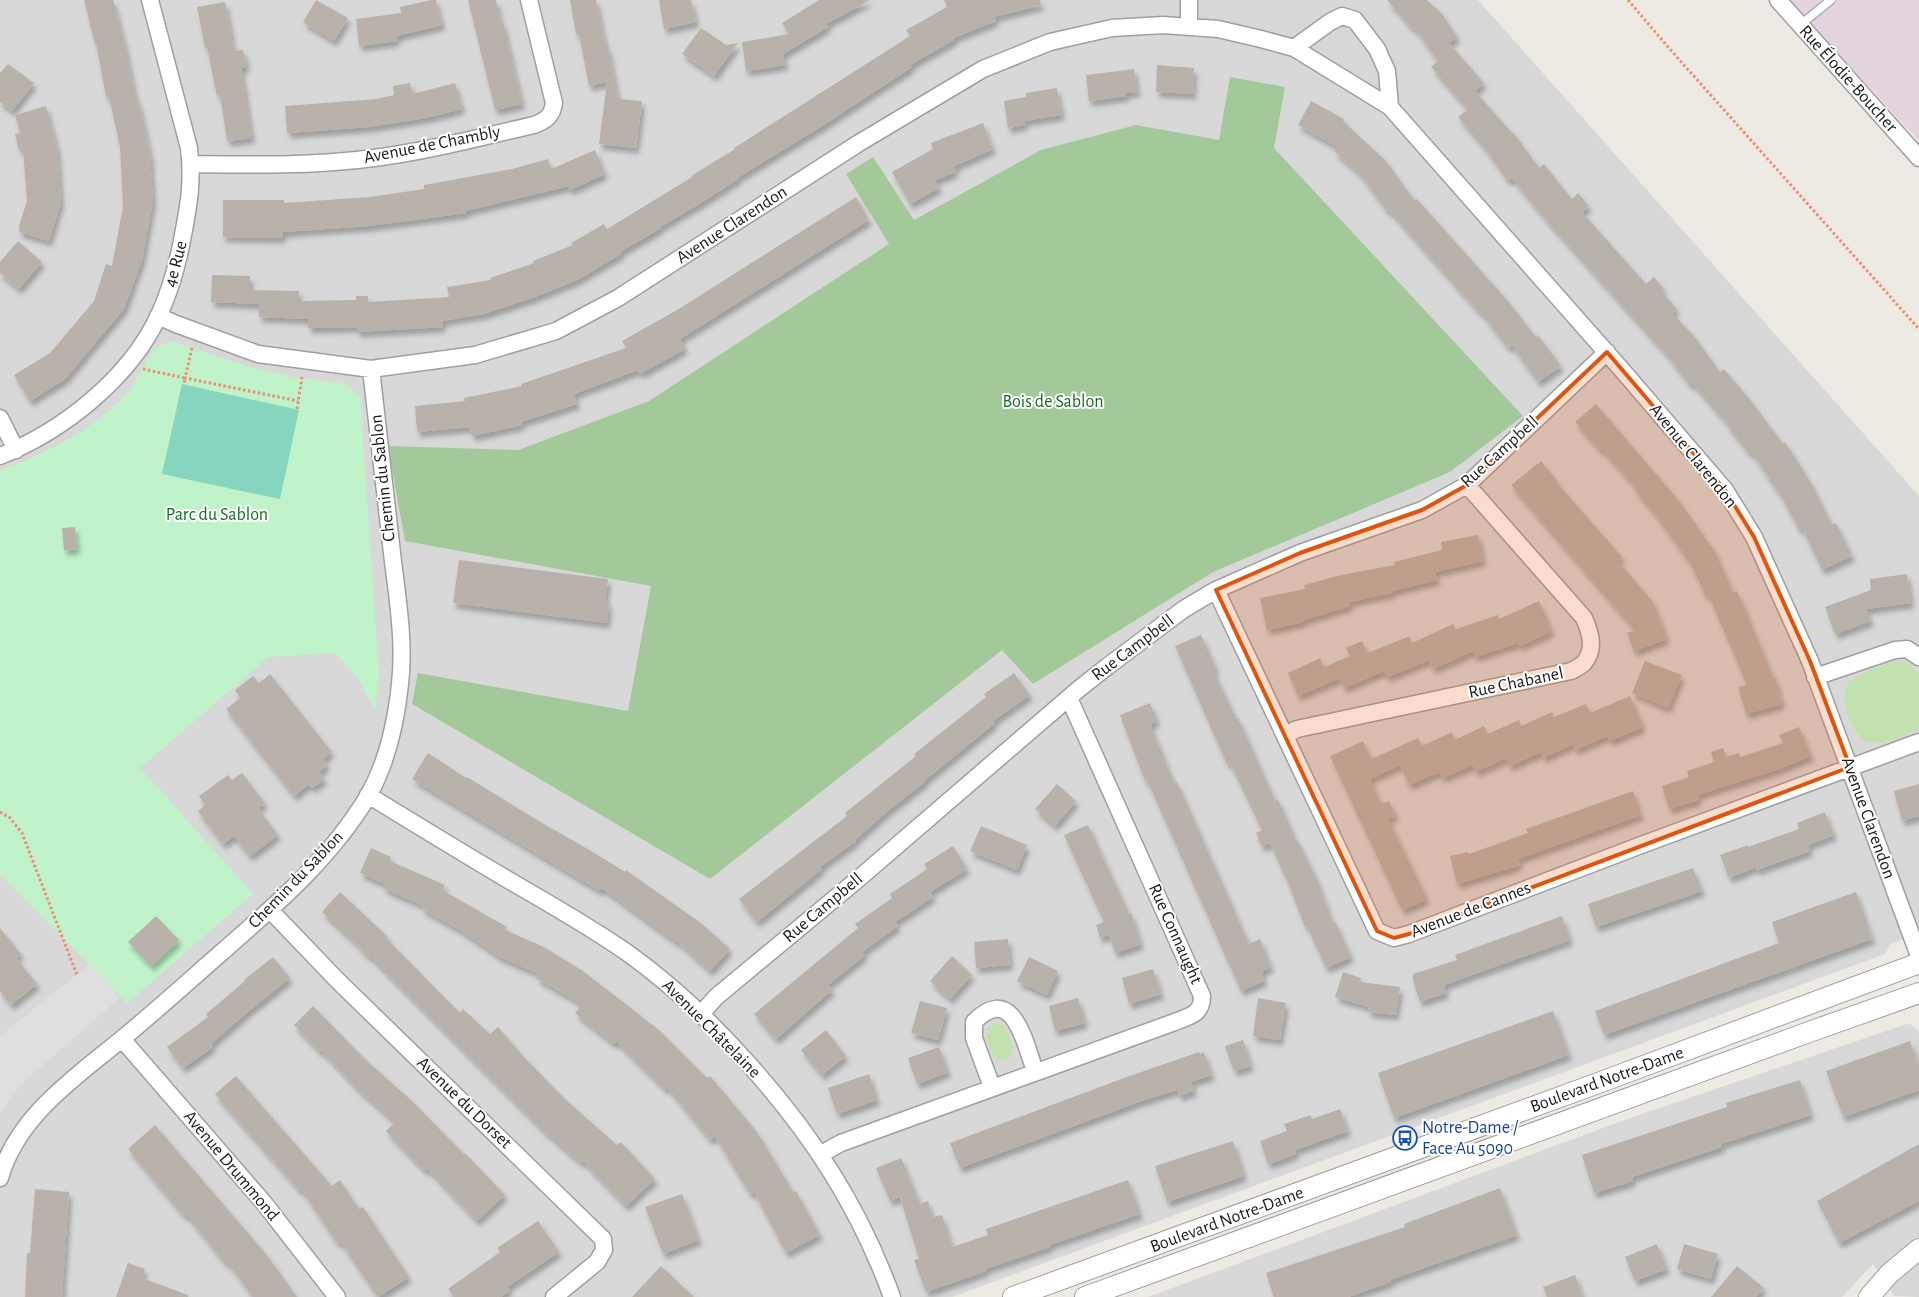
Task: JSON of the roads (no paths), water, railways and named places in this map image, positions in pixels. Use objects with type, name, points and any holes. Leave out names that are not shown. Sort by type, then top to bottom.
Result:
[{"type":"street","name":"4e Rue","points":[[0,456],[40,438],[77,414],[127,364],[149,334],[178,265],[190,203],[191,164],[189,148],[150,0]]},
{"type":"street","name":"Avenue de Chambly","points":[[191,164],[287,164],[374,158],[448,145],[534,125],[545,120],[550,116],[554,103],[529,0]]},
{"type":"street","points":[[1189,0],[1189,26]]},
{"type":"street","name":"Rue Élodie-Boucher","points":[[1778,0],[1919,158]]},
{"type":"street","points":[[1294,48],[1330,22],[1342,16],[1355,20],[1377,49],[1387,71],[1390,107]]},
{"type":"street","name":"Avenue Clarendon","points":[[158,316],[258,354],[371,369],[475,355],[556,331],[618,298],[859,143],[982,69],[1050,42],[1112,28],[1163,25],[1218,29],[1294,48],[1390,107],[1607,352],[1725,490],[1754,538],[1790,615],[1850,767],[1919,956]]},
{"type":"street","name":"Rue Campbell","points":[[701,1014],[716,997],[857,880],[1069,698],[1169,620],[1216,590],[1300,553],[1422,510],[1467,485],[1607,352]]},
{"type":"street","name":"Chemin du Sablon","points":[[1,1171],[31,1119],[78,1073],[122,1039],[270,910],[313,868],[338,839],[368,795],[383,761],[393,724],[401,666],[397,601],[371,369]]},
{"type":"street","points":[[0,418],[16,450]]},
{"type":"street","name":"Rue Chabanel","points":[[1285,736],[1297,729],[1571,671],[1584,663],[1590,650],[1592,637],[1584,618],[1467,485]]},
{"type":"street","name":"Avenue de Cannes","points":[[1216,590],[1377,931],[1394,938],[1919,742]]},
{"type":"street","points":[[1815,677],[1895,650],[1907,649],[1919,657]]},
{"type":"street","name":"Rue Connaught","points":[[821,1154],[841,1143],[1196,1013],[1202,1006],[1202,996],[1069,698]]},
{"type":"street","name":"Avenue Châtelaine","points":[[368,795],[563,912],[629,954],[701,1014],[776,1095],[821,1154],[860,1222],[880,1265],[892,1297]]},
{"type":"street","name":"Avenue du Dorset","points":[[270,910],[337,980],[603,1239],[604,1250],[597,1262],[554,1297]]},
{"type":"street","name":"Boulevard Notre-Dame","points":[[1013,1297],[1201,1230],[1919,963]]},
{"type":"street","name":"Boulevard Notre-Dame","points":[[1085,1297],[1919,993]]},
{"type":"street","points":[[992,1087],[974,1038],[974,1022],[984,1012],[1000,1009],[1009,1012],[1016,1020],[1035,1071]]},
{"type":"street","name":"Avenue Drummond","points":[[122,1039],[264,1203],[337,1297]]},
{"type":"street","points":[[1869,1297],[1889,1274],[1919,1249]]},
{"type":"lane","points":[[1800,25],[1831,0]]},
{"type":"place","name":"Notre-Dame / Face Au 5090","points":[[1405,1138]]},
{"type":"park label","name":"Bois de Sablon","points":[[1053,402]]},
{"type":"park label","name":"Parc du Sablon","points":[[217,515]]}]
